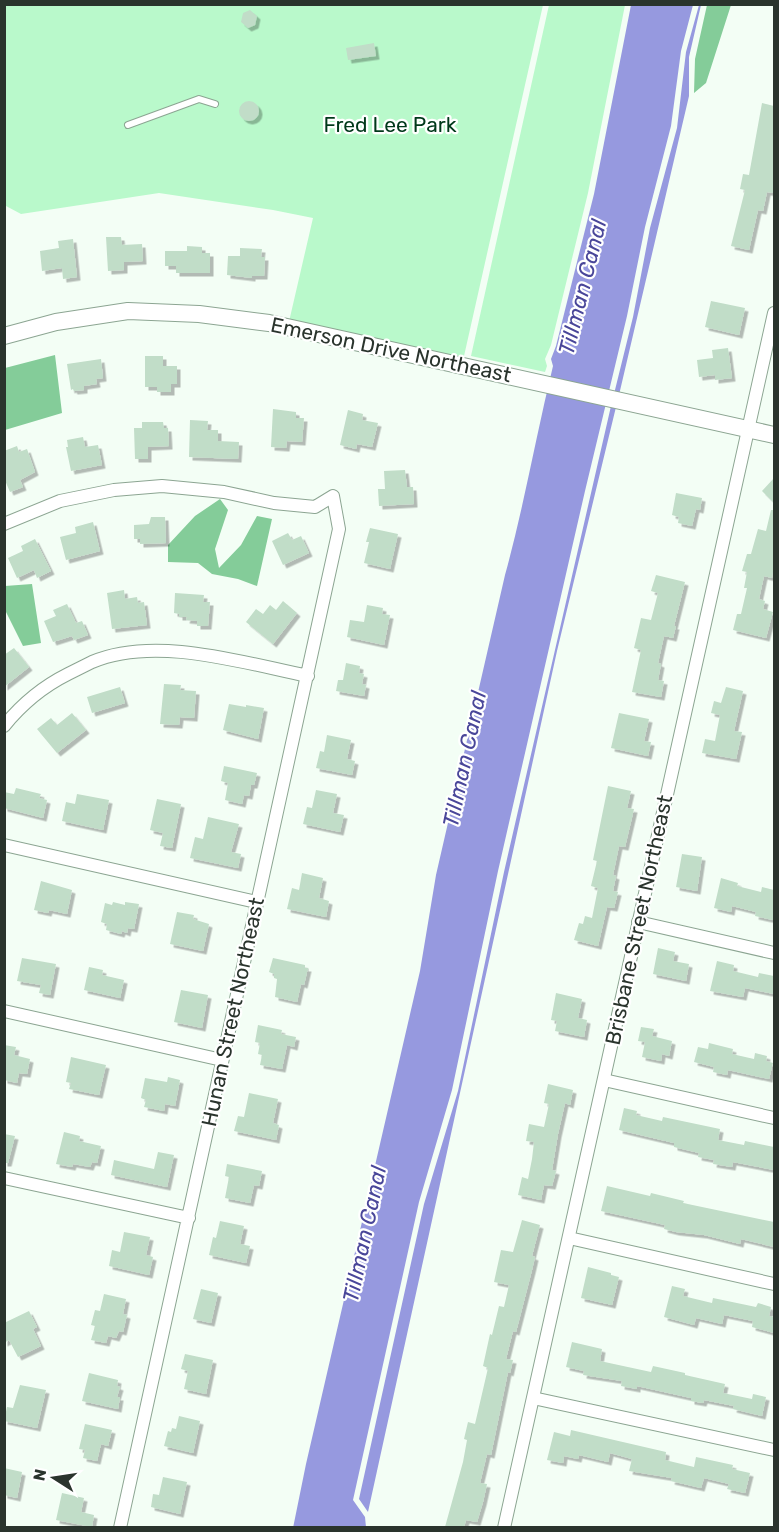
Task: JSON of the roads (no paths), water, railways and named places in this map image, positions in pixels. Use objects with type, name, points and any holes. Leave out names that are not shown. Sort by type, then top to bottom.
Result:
[{"type":"street","name":"Emerson Drive Northeast","points":[[4,336],[56,322],[128,311],[199,314],[269,323],[774,435]]},
{"type":"street","name":"Brisbane Street Northeast","points":[[504,1527],[774,313]]},
{"type":"street","name":"Hunan Street Northeast","points":[[4,524],[60,501],[114,490],[162,486],[224,492],[274,503],[315,507],[333,496],[339,529],[120,1527]]},
{"type":"street","points":[[4,726],[47,685],[94,661],[123,654],[149,651],[194,653],[308,676]]},
{"type":"street","points":[[4,845],[256,902]]},
{"type":"street","points":[[638,922],[774,953]]},
{"type":"street","points":[[4,1011],[222,1060]]},
{"type":"street","points":[[604,1080],[774,1118]]},
{"type":"street","points":[[4,1178],[189,1218]]},
{"type":"street","points":[[569,1238],[774,1284]]},
{"type":"street","points":[[533,1398],[774,1450]]},
{"type":"lane","points":[[128,125],[198,99],[214,104]]},
{"type":"water","name":"Tillman Canal","points":[[631,5],[693,5],[681,51],[671,126],[645,227],[627,316],[498,871],[452,1090],[419,1202],[353,1500],[365,1517],[366,1527],[293,1528],[420,971],[436,875],[524,497],[553,366],[551,359],[594,194]]},
{"type":"water","points":[[699,5],[701,5],[689,57],[689,96],[619,395],[614,394],[633,317],[650,228],[677,128],[686,52]]},
{"type":"water","points":[[611,406],[616,407],[557,651],[368,1512],[359,1499],[424,1204],[458,1091],[504,872]]},
{"type":"park label","name":"Fred Lee Park","points":[[390,125]]}]
